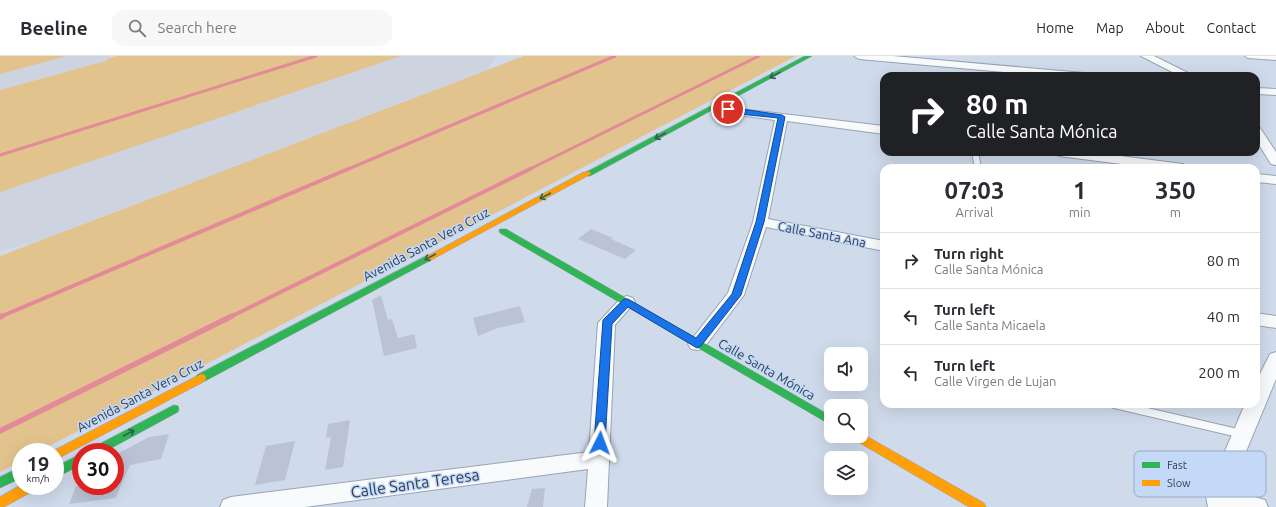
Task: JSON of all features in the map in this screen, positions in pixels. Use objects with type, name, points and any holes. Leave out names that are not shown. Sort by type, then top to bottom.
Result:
[{"type":"main road","name":"Avenida Santa Vera Cruz","points":[[64,450],[809,56]]},
{"type":"main road","points":[[674,139],[819,60]]},
{"type":"main road","name":"Avenida Santa Vera Cruz","points":[[499,233],[516,224]]},
{"type":"main road","name":"Calle Santa Mónica","points":[[499,233],[628,302],[697,344],[824,417]]},
{"type":"main road","points":[[111,443],[184,403]]},
{"type":"main road","points":[[868,442],[980,507]]},
{"type":"main road","points":[[0,484],[12,477]]},
{"type":"main road","points":[[0,503],[15,495]]},
{"type":"street","points":[[859,56],[1039,72]]},
{"type":"street","points":[[1146,56],[1180,72]]},
{"type":"street","points":[[1260,91],[1276,92]]},
{"type":"street","points":[[728,109],[739,112],[880,129]]},
{"type":"street","points":[[697,344],[736,295],[760,222],[782,117]]},
{"type":"street","points":[[1260,137],[1276,159]]},
{"type":"street","points":[[1084,156],[1133,164]]},
{"type":"street","points":[[1260,178],[1276,180]]},
{"type":"street","name":"Calle Santa Ana","points":[[760,222],[880,245]]},
{"type":"street","points":[[596,507],[607,323],[628,302]]},
{"type":"street","points":[[1260,319],[1276,322]]},
{"type":"street","points":[[1260,394],[1276,358]]},
{"type":"street","points":[[1236,451],[1254,408]]},
{"type":"street","name":"Calle Santa Teresa","points":[[231,507],[599,458]]},
{"type":"street","points":[[1218,501],[1257,507]]},
{"type":"lane","points":[[1248,56],[1276,58]]},
{"type":"lane","points":[[1131,408],[1242,434]]},
{"type":"shaded area","points":[[0,56],[73,56],[0,75]]},
{"type":"shaded area","points":[[117,56],[406,56],[0,195],[0,88]]},
{"type":"shaded area","points":[[524,56],[796,56],[55,443],[12,443],[12,466],[0,472],[0,256]]},
{"type":"building","points":[[591,229],[636,250],[625,259],[578,239]]},
{"type":"building","points":[[381,295],[388,320],[392,319],[398,338],[414,334],[417,348],[384,356],[372,300]]},
{"type":"building","points":[[520,306],[525,322],[498,328],[478,336],[473,318]]},
{"type":"building","points":[[350,420],[343,467],[325,470],[331,437],[326,438],[328,424]]},
{"type":"building","points":[[169,434],[161,459],[130,465],[124,479],[124,450],[149,437]]},
{"type":"building","points":[[295,441],[285,480],[255,485],[266,446]]},
{"type":"building","points":[[545,488],[543,507],[527,507],[532,489]]},
{"type":"building","points":[[72,495],[117,495],[115,499],[69,504]]},
{"type":"waterway","points":[[0,155],[316,56]]},
{"type":"waterway","points":[[346,170],[615,56]]},
{"type":"waterway","points":[[528,170],[759,56]]},
{"type":"waterway","points":[[2,316],[0,317],[348,169]]},
{"type":"waterway","points":[[230,317],[530,169]]},
{"type":"waterway","points":[[0,431],[232,316]]},
{"type":"taxiway","points":[[0,82],[97,56]]},
{"type":"runway","points":[[0,223],[464,56]]},
{"type":"traffic: fast","points":[[587,174],[809,56]]},
{"type":"traffic: fast","points":[[503,231],[824,417]]},
{"type":"traffic: fast","points":[[201,378],[428,258]]},
{"type":"traffic: fast","points":[[111,443],[174,409]]},
{"type":"traffic: fast","points":[[64,468],[72,464]]},
{"type":"traffic: fast","points":[[0,483],[12,477]]},
{"type":"traffic: slow","points":[[428,258],[587,174]]},
{"type":"traffic: slow","points":[[64,450],[201,378]]},
{"type":"traffic: slow","points":[[868,442],[980,507]]},
{"type":"traffic: slow","points":[[0,503],[15,495]]},
{"type":"route","points":[[600,443],[607,323],[628,302],[697,344],[736,295],[760,222],[782,117],[739,112],[728,109]]}]
